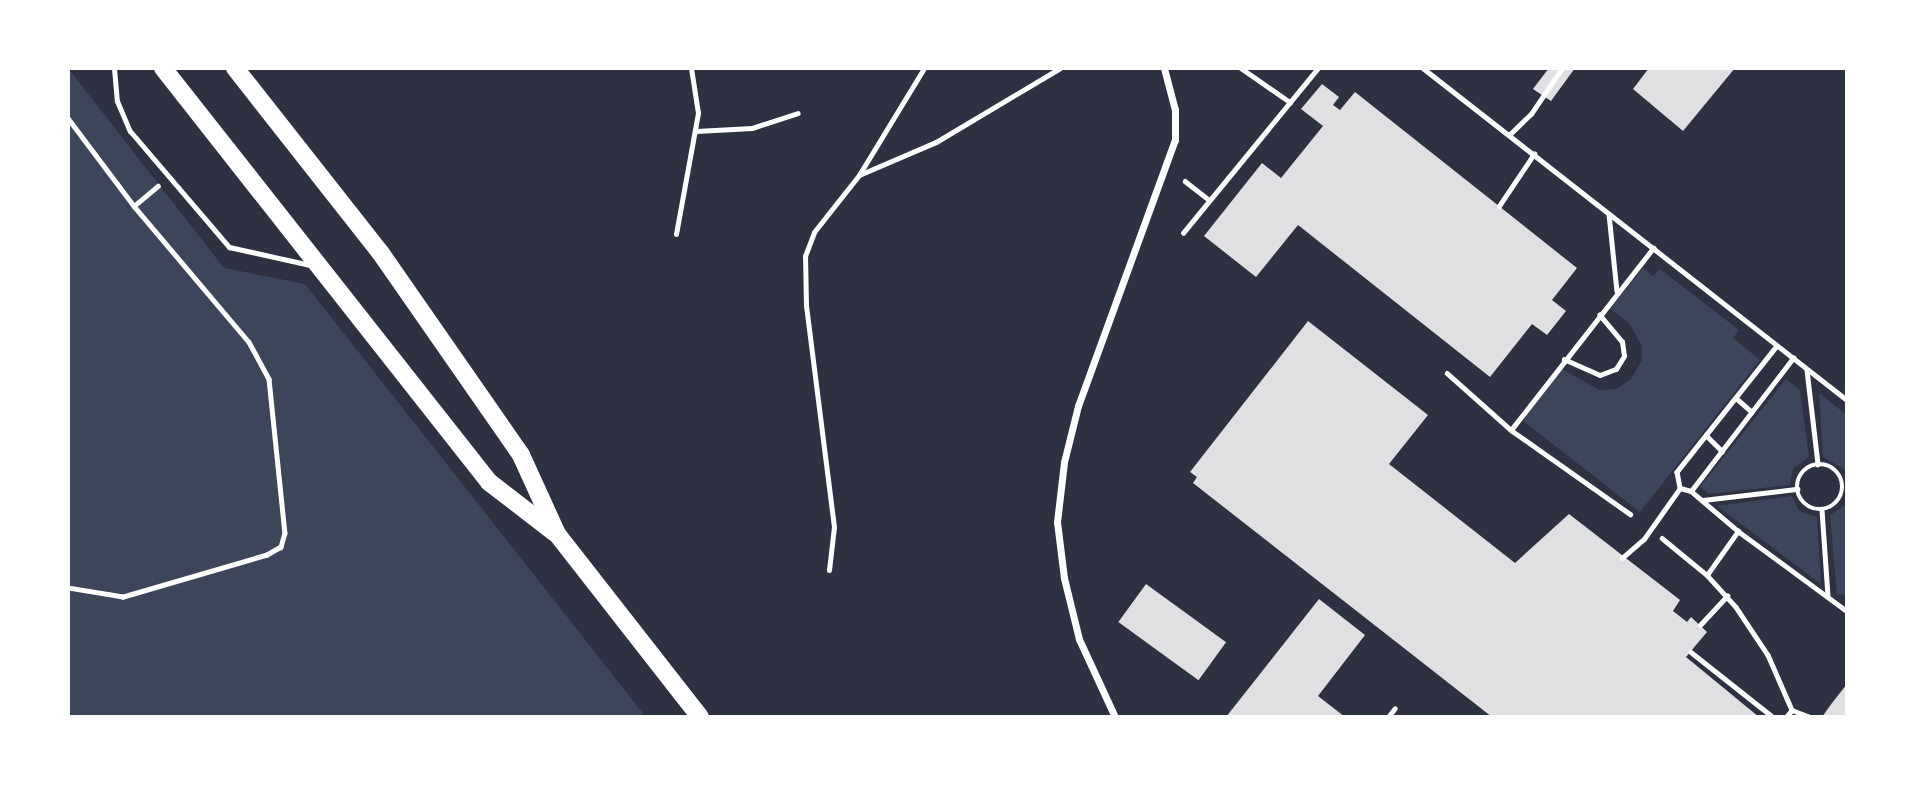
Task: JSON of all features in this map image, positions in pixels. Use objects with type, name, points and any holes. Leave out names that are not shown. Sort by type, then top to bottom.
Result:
[{"type":"main road","points":[[163,68],[323,267],[489,482],[557,534]]},
{"type":"main road","points":[[235,68],[380,252],[521,455],[557,534],[700,717]]},
{"type":"street","points":[[1115,717],[1079,639],[1063,578],[1057,522],[1064,463],[1078,406],[1175,140],[1175,110],[1164,68]]},
{"type":"lane","points":[[114,68],[117,101],[130,131],[166,179],[229,247],[323,267]]},
{"type":"lane","points":[[676,234],[698,113],[691,68]]},
{"type":"lane","points":[[829,570],[834,527],[806,306],[805,256],[825,213],[859,175],[924,68]]},
{"type":"lane","points":[[859,175],[936,142],[1060,68]]},
{"type":"lane","points":[[695,131],[752,128],[799,113]]},
{"type":"lane","points":[[1388,717],[1395,708]]},
{"type":"path","points":[[1241,68],[1290,102]]},
{"type":"path","points":[[1183,233],[1208,199],[1318,68]]},
{"type":"path","points":[[1423,68],[1847,400]]},
{"type":"path","points":[[1509,135],[1531,114],[1562,68]]},
{"type":"path","points":[[68,118],[134,206],[249,341],[269,379],[285,533],[281,547],[267,555],[123,597],[68,588]]},
{"type":"path","points":[[1499,206],[1534,154]]},
{"type":"path","points":[[134,206],[166,179]]},
{"type":"path","points":[[1185,181],[1208,199]]},
{"type":"path","points":[[1609,213],[1617,291]]},
{"type":"path","points":[[1511,430],[1653,248]]},
{"type":"path","points":[[1564,359],[1600,375],[1616,369],[1624,356],[1622,342],[1599,315]]},
{"type":"path","points":[[1622,558],[1644,539],[1680,488],[1677,472],[1777,346]]},
{"type":"path","points":[[1691,491],[1793,358]]},
{"type":"path","points":[[1807,369],[1818,464]]},
{"type":"path","points":[[1447,373],[1511,430],[1630,514]]},
{"type":"path","points":[[1736,398],[1752,412]]},
{"type":"path","points":[[1706,435],[1722,451]]},
{"type":"path","points":[[1818,464],[1837,470],[1845,485],[1837,504],[1822,510],[1803,504],[1797,489],[1803,470],[1818,464]]},
{"type":"path","points":[[1680,488],[1691,491],[1738,531],[1847,611]]},
{"type":"path","points":[[1702,500],[1797,489]]},
{"type":"path","points":[[1822,510],[1828,596]]},
{"type":"path","points":[[1707,575],[1738,531]]},
{"type":"path","points":[[1662,538],[1707,575],[1727,596],[1768,655],[1792,710],[1810,717]]},
{"type":"path","points":[[1700,625],[1727,596]]},
{"type":"path","points":[[1691,652],[1773,717]]},
{"type":"path","points":[[1786,717],[1792,710]]},
{"type":"shaded area","points":[[68,68],[224,268],[305,284],[646,717],[68,717]]},
{"type":"shaded area","points":[[1643,268],[1653,276],[1660,269],[1739,330],[1733,338],[1760,360],[1640,512],[1523,421],[1562,369],[1599,390],[1616,389],[1631,379],[1642,360],[1642,346],[1629,323],[1610,309]]},
{"type":"shaded area","points":[[1786,379],[1800,390],[1809,457],[1793,469],[1790,485],[1709,494],[1700,487]]},
{"type":"shaded area","points":[[1819,393],[1847,415],[1847,471],[1823,457]]},
{"type":"shaded area","points":[[1792,496],[1799,511],[1817,517],[1821,584],[1717,506]]},
{"type":"shaded area","points":[[1847,504],[1847,594],[1837,595],[1830,515]]},
{"type":"building","points":[[1549,68],[1575,68],[1551,101],[1533,89]]},
{"type":"building","points":[[1649,68],[1735,68],[1683,131],[1633,89]]},
{"type":"building","points":[[1322,84],[1339,97],[1333,105],[1340,110],[1355,92],[1577,268],[1552,300],[1566,311],[1547,335],[1532,324],[1490,377],[1298,225],[1256,277],[1204,236],[1262,163],[1281,178],[1323,126],[1301,109]]},
{"type":"building","points":[[1308,321],[1428,415],[1389,464],[1515,563],[1569,514],[1680,600],[1673,611],[1687,622],[1691,617],[1707,632],[1686,657],[1759,717],[1492,717],[1193,483],[1197,477],[1190,472]]},
{"type":"building","points":[[1146,584],[1226,642],[1198,680],[1118,622]]},
{"type":"building","points":[[1319,599],[1365,635],[1318,696],[1345,717],[1226,717]]},
{"type":"building","points":[[1847,684],[1847,717],[1822,717],[1832,703]]}]
